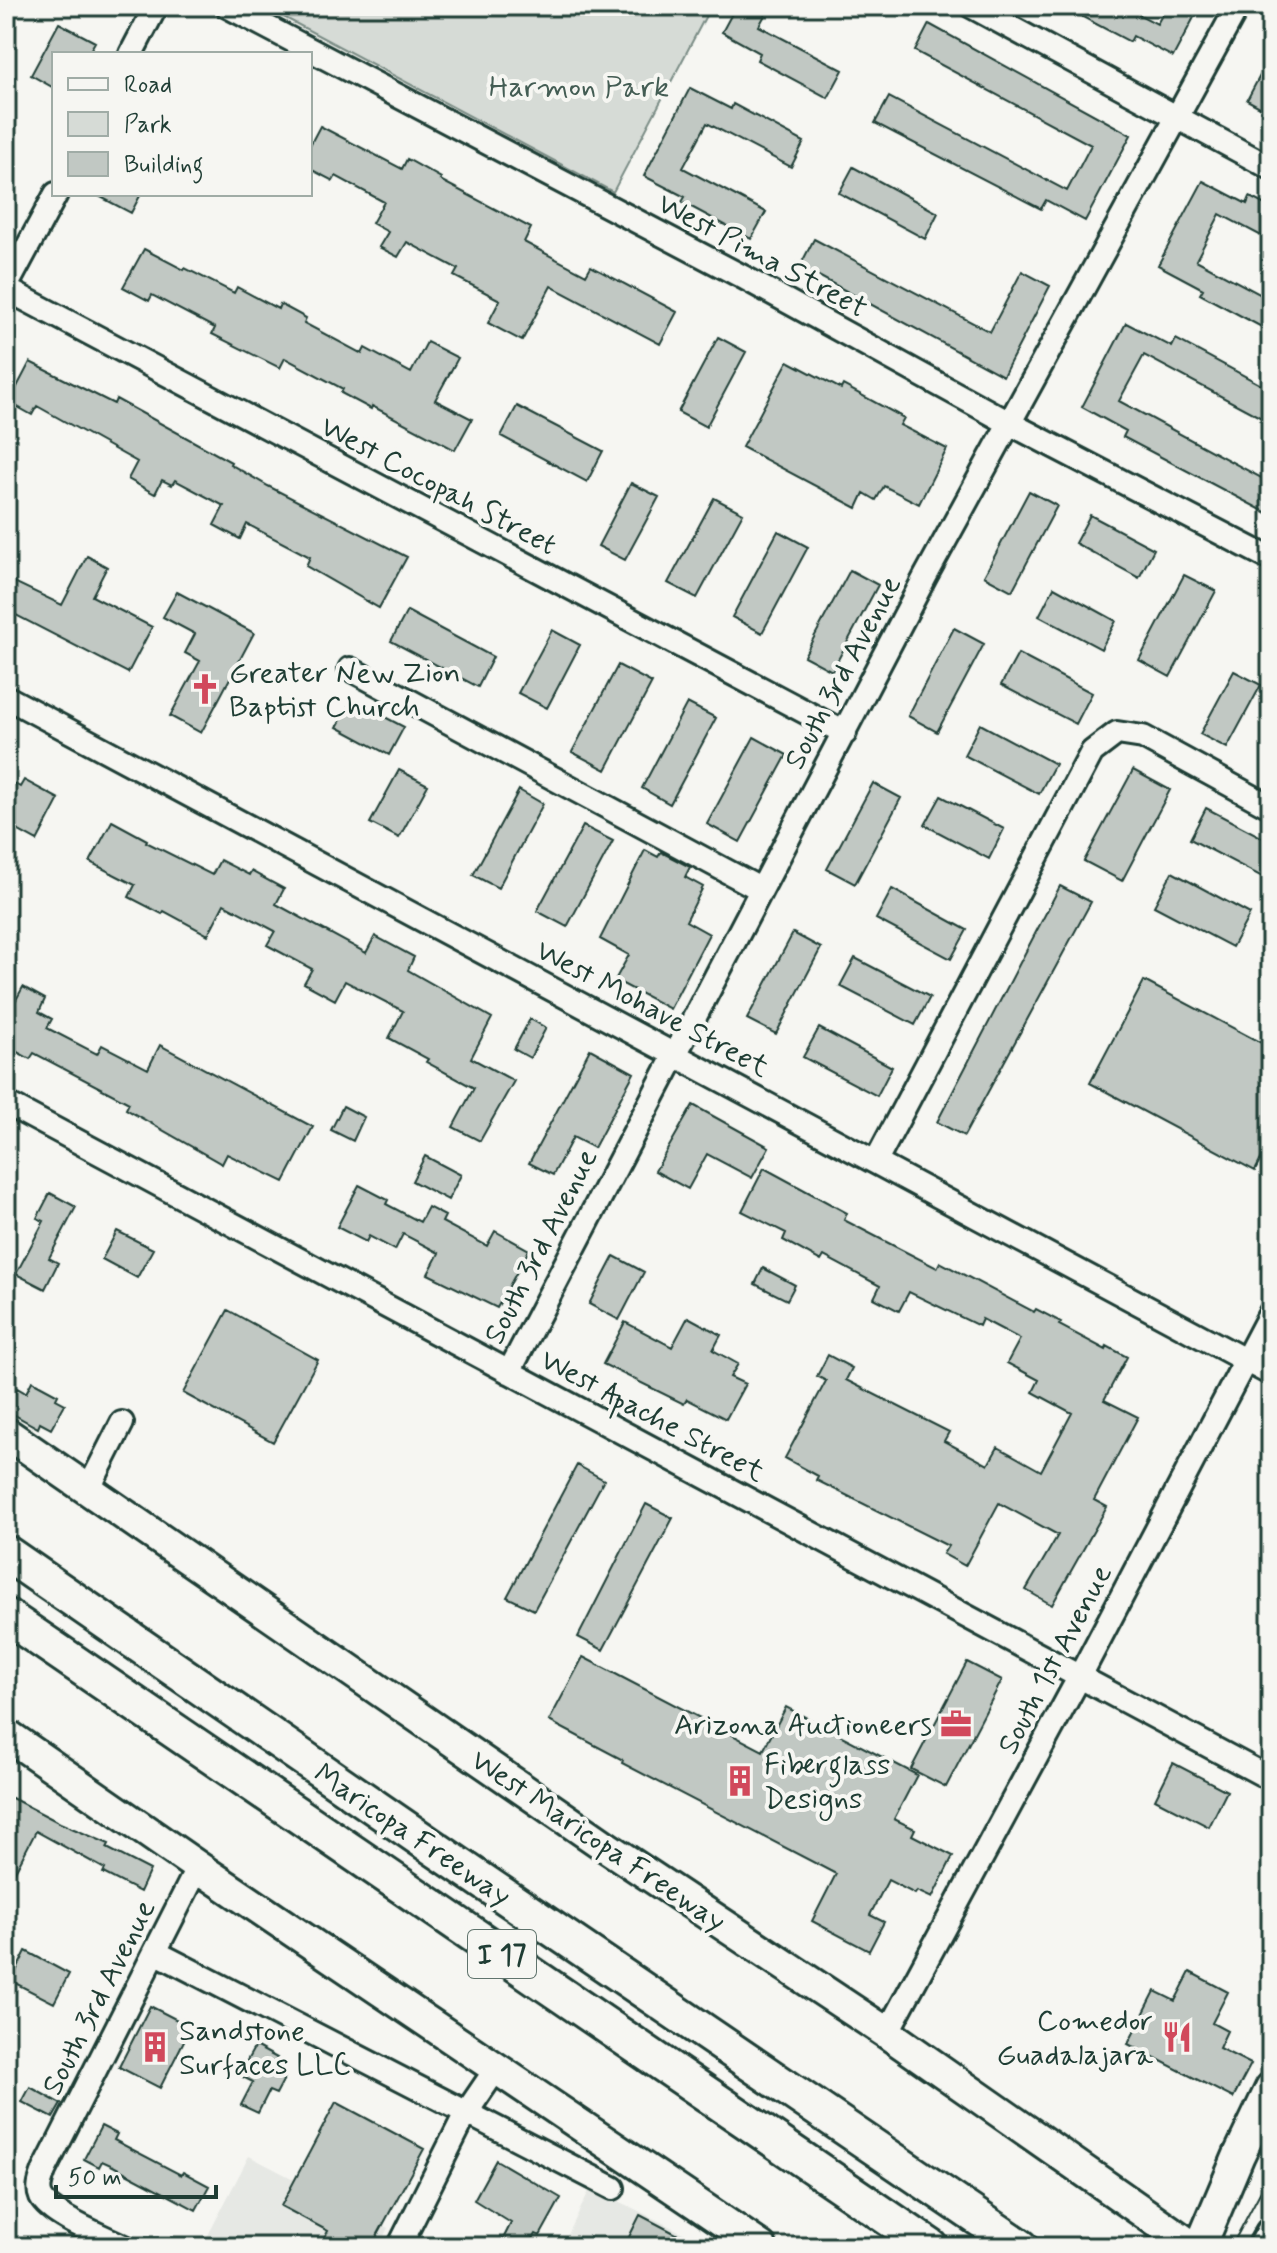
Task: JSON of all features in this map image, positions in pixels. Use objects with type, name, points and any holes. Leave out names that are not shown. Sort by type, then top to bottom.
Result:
[{"type":"highway","name":"Maricopa Freeway","points":[[6,1553],[418,1838],[1021,2247]]},
{"type":"highway","name":"Maricopa Freeway","points":[[6,1616],[931,2247]]},
{"type":"highway","points":[[6,1631],[72,1661]]},
{"type":"main road","name":"West Maricopa Freeway","points":[[6,1433],[608,1848],[887,2033],[1193,2247]]},
{"type":"main road","points":[[6,1734],[761,2247]]},
{"type":"main road","points":[[1200,2247],[1271,2088]]},
{"type":"main road","points":[[1263,2247],[1271,2233]]},
{"type":"street","points":[[132,52],[156,6]]},
{"type":"street","name":"West Pima Street","points":[[227,6],[743,277],[1011,424],[1271,559]]},
{"type":"street","points":[[971,6],[1271,168]]},
{"type":"street","name":"South 3rd Avenue","points":[[509,1372],[925,577],[1238,6]]},
{"type":"street","points":[[6,288],[55,196]]},
{"type":"street","name":"West Cocopah Street","points":[[6,288],[845,733]]},
{"type":"street","points":[[350,669],[760,889]]},
{"type":"street","name":"West Mohave Street","points":[[6,697],[1271,1374]]},
{"type":"street","points":[[876,1161],[1092,752],[1117,733],[1143,737],[1271,807]]},
{"type":"street","name":"West Apache Street","points":[[6,1103],[1271,1779]]},
{"type":"street","name":"South 1st Avenue","points":[[887,2033],[1080,1676],[1271,1312]]},
{"type":"street","points":[[88,1490],[122,1423]]},
{"type":"street","name":"South 3rd Avenue","points":[[125,2247],[52,2210],[42,2199],[39,2188],[44,2171],[198,1867]]},
{"type":"street","points":[[155,1952],[613,2188]]},
{"type":"street","points":[[399,2247],[466,2113],[496,2069]]},
{"type":"shaded area","points":[[249,2156],[388,2228],[378,2247],[202,2247]]},
{"type":"shaded area","points":[[591,2187],[693,2238],[688,2247],[562,2247]]},
{"type":"green space","name":"Harmon Park","points":[[263,6],[711,6],[613,192]]},
{"type":"building","points":[[736,6],[770,6],[759,26],[843,70],[828,98],[757,60],[760,53],[722,32]]},
{"type":"building","points":[[1062,6],[1123,6],[1157,24],[1167,6],[1200,6],[1173,57],[1133,36],[1130,42]]},
{"type":"building","points":[[59,23],[95,42],[89,52],[52,52],[52,87],[31,75]]},
{"type":"building","points":[[929,24],[1131,135],[1085,221],[1046,200],[1041,209],[875,123],[889,97],[1067,191],[1091,145],[915,51]]},
{"type":"building","points":[[1271,55],[1271,113],[1247,100]]},
{"type":"building","points":[[690,88],[731,109],[733,104],[804,142],[791,167],[707,123],[683,168],[766,212],[751,239],[682,202],[685,197],[644,176]]},
{"type":"building","points":[[320,126],[402,169],[407,159],[531,228],[524,242],[586,275],[591,266],[677,312],[660,344],[551,286],[522,341],[488,323],[500,300],[454,276],[458,269],[407,242],[398,257],[379,247],[388,232],[372,223],[384,202],[336,176],[333,181],[312,170],[312,141]]},
{"type":"building","points":[[853,167],[938,213],[925,239],[839,193]]},
{"type":"building","points":[[1203,181],[1247,204],[1250,197],[1271,208],[1271,241],[1220,214],[1196,260],[1271,300],[1271,332],[1200,294],[1203,289],[1158,265]]},
{"type":"building","points":[[99,196],[140,196],[131,213]]},
{"type":"building","points":[[814,239],[990,332],[1022,271],[1050,286],[1003,376],[800,266]]},
{"type":"building","points":[[144,249],[234,293],[237,287],[278,309],[280,304],[306,318],[304,323],[362,354],[365,348],[411,373],[427,342],[458,358],[435,400],[472,419],[455,450],[341,393],[343,389],[285,358],[280,368],[212,334],[215,328],[152,295],[149,301],[123,287]]},
{"type":"building","points":[[1126,323],[1172,347],[1176,339],[1271,390],[1271,423],[1144,355],[1119,401],[1271,483],[1271,515],[1123,437],[1126,431],[1082,407]]},
{"type":"building","points":[[718,337],[746,352],[706,427],[678,412]]},
{"type":"building","points":[[788,361],[841,389],[843,385],[904,418],[900,425],[947,449],[919,504],[884,486],[876,500],[864,493],[857,508],[742,447]]},
{"type":"building","points":[[30,362],[114,404],[116,399],[231,462],[268,486],[407,557],[379,608],[306,566],[310,557],[247,524],[240,539],[214,525],[224,506],[175,480],[172,485],[162,480],[155,494],[128,479],[137,462],[37,406],[32,415],[9,402]]},
{"type":"building","points":[[517,406],[603,451],[587,482],[501,436]]},
{"type":"building","points":[[631,483],[659,497],[625,560],[598,546]]},
{"type":"building","points":[[1029,491],[1057,506],[1012,591],[984,576]]},
{"type":"building","points":[[714,498],[743,513],[697,598],[668,583]]},
{"type":"building","points":[[1090,515],[1154,549],[1139,578],[1075,543]]},
{"type":"building","points":[[778,531],[808,547],[762,633],[732,617]]},
{"type":"building","points":[[87,556],[107,567],[92,596],[152,627],[128,673],[6,610],[6,578],[62,605]]},
{"type":"building","points":[[850,570],[878,585],[832,671],[804,656]]},
{"type":"building","points":[[1184,575],[1216,591],[1170,677],[1139,660]]},
{"type":"building","points":[[1054,587],[1116,621],[1101,649],[1039,616]]},
{"type":"building","name":"Greater New Zion Baptist Church","points":[[177,592],[254,633],[201,733],[170,716],[200,661],[185,653],[195,634],[163,617]]},
{"type":"building","points":[[407,611],[493,657],[478,687],[391,641]]},
{"type":"building","points":[[954,628],[984,644],[937,732],[908,716]]},
{"type":"building","points":[[552,630],[580,645],[547,708],[518,693]]},
{"type":"building","points":[[1018,654],[1092,693],[1076,724],[1001,685]]},
{"type":"building","points":[[618,665],[652,683],[606,770],[572,752]]},
{"type":"building","points":[[1234,671],[1261,685],[1227,748],[1200,734]]},
{"type":"building","points":[[352,700],[404,727],[389,755],[337,727]]},
{"type":"building","points":[[687,703],[716,718],[670,804],[642,788]]},
{"type":"building","points":[[980,724],[1055,764],[1039,794],[964,755]]},
{"type":"building","points":[[754,737],[787,755],[740,842],[707,824]]},
{"type":"building","points":[[399,770],[428,785],[399,838],[370,823]]},
{"type":"building","points":[[1133,770],[1170,790],[1122,881],[1084,861]]},
{"type":"building","points":[[6,779],[20,787],[24,780],[59,799],[37,841],[6,824]]},
{"type":"building","points":[[873,783],[901,798],[855,884],[827,869]]},
{"type":"building","points":[[519,790],[543,804],[498,888],[473,875]]},
{"type":"building","points":[[941,796],[1004,829],[989,859],[925,825]]},
{"type":"building","points":[[1206,808],[1271,842],[1271,869],[1266,879],[1190,839]]},
{"type":"building","points":[[112,821],[212,875],[220,860],[249,875],[251,871],[284,889],[276,904],[366,953],[375,936],[414,957],[408,970],[492,1018],[471,1058],[514,1081],[480,1141],[453,1127],[474,1088],[389,1038],[403,1011],[345,981],[335,1000],[304,983],[312,969],[267,945],[275,931],[224,904],[208,935],[164,911],[162,914],[129,897],[135,885],[90,862]]},
{"type":"building","points":[[583,826],[613,841],[567,927],[537,911]]},
{"type":"building","points":[[645,850],[658,857],[661,852],[690,867],[685,877],[703,887],[686,921],[709,934],[670,1009],[615,980],[629,955],[600,939]]},
{"type":"building","points":[[1172,872],[1250,914],[1232,947],[1154,906]]},
{"type":"building","points":[[1060,886],[1091,902],[964,1136],[937,1122]]},
{"type":"building","points":[[892,889],[967,930],[951,959],[876,919]]},
{"type":"building","points":[[793,933],[821,948],[776,1034],[747,1019]]},
{"type":"building","points":[[855,958],[930,997],[915,1025],[840,986]]},
{"type":"building","points":[[1144,981],[1271,1048],[1271,1140],[1255,1171],[1090,1083]]},
{"type":"building","points":[[23,987],[45,999],[39,1012],[52,1019],[47,1028],[97,1054],[102,1045],[148,1069],[160,1045],[313,1127],[284,1182],[227,1154],[222,1164],[126,1109],[129,1103],[34,1053],[30,1059],[6,1046],[6,1018]]},
{"type":"building","points":[[530,1019],[546,1028],[530,1058],[514,1049]]},
{"type":"building","points":[[819,1028],[892,1067],[877,1096],[803,1057]]},
{"type":"building","points":[[590,1049],[634,1073],[594,1148],[573,1137],[553,1175],[529,1163]]},
{"type":"building","points":[[693,1105],[769,1147],[752,1178],[707,1154],[688,1189],[655,1171]]},
{"type":"building","points":[[343,1106],[364,1117],[353,1141],[331,1130]]},
{"type":"building","points":[[425,1156],[461,1175],[448,1200],[412,1181]]},
{"type":"building","points":[[764,1168],[847,1213],[844,1220],[937,1268],[940,1262],[1034,1312],[1036,1309],[1061,1322],[1059,1325],[1106,1350],[1107,1346],[1127,1357],[1104,1400],[1138,1417],[1094,1500],[1107,1507],[1052,1605],[1026,1590],[1058,1535],[999,1503],[965,1566],[943,1554],[948,1546],[816,1480],[818,1476],[785,1458],[826,1381],[817,1376],[828,1355],[852,1368],[846,1380],[949,1432],[944,1441],[988,1465],[998,1447],[1041,1471],[1072,1413],[1033,1392],[1039,1380],[1007,1363],[1020,1339],[982,1319],[979,1326],[909,1292],[899,1311],[874,1298],[880,1286],[824,1256],[821,1261],[783,1240],[786,1233],[742,1211]]},
{"type":"building","points":[[359,1185],[420,1222],[428,1207],[445,1216],[442,1222],[487,1246],[495,1231],[529,1250],[497,1308],[428,1274],[439,1253],[403,1234],[395,1250],[369,1236],[366,1242],[337,1227]]},
{"type":"building","points":[[50,1193],[76,1207],[49,1258],[58,1263],[45,1289],[16,1274],[44,1221],[37,1218]]},
{"type":"building","points":[[117,1231],[153,1249],[137,1278],[102,1259]]},
{"type":"building","points":[[614,1256],[644,1272],[619,1320],[589,1304]]},
{"type":"building","points":[[763,1268],[795,1285],[787,1300],[755,1284]]},
{"type":"building","points":[[228,1310],[318,1360],[273,1442],[183,1393]]},
{"type":"building","points":[[688,1317],[721,1335],[713,1350],[738,1364],[730,1377],[745,1384],[726,1419],[687,1399],[684,1404],[603,1364],[625,1322],[672,1347]]},
{"type":"building","points":[[32,1381],[58,1395],[56,1399],[65,1404],[51,1429],[40,1423],[38,1428],[6,1410],[17,1388],[26,1393]]},
{"type":"building","points":[[577,1465],[604,1480],[534,1610],[507,1597]]},
{"type":"building","points":[[646,1504],[673,1518],[603,1650],[578,1637]]},
{"type":"building","points":[[583,1657],[763,1751],[786,1707],[917,1775],[894,1819],[915,1829],[912,1835],[953,1856],[932,1898],[917,1891],[915,1894],[888,1880],[870,1915],[884,1922],[869,1951],[812,1921],[836,1874],[622,1763],[623,1760],[549,1721]]},
{"type":"building","name":"Arizona Auctioneers","points":[[967,1662],[1002,1680],[946,1787],[911,1769]]},
{"type":"building","points":[[1173,1763],[1227,1791],[1209,1827],[1155,1799]]},
{"type":"building","points":[[6,1795],[109,1844],[107,1848],[150,1870],[140,1892],[36,1831],[6,1889]]},
{"type":"building","points":[[26,1951],[69,1974],[54,2003],[11,1981]]},
{"type":"building","name":"Comedor Guadalajara","points":[[1190,1972],[1228,1992],[1212,2023],[1227,2031],[1219,2048],[1251,2064],[1233,2098],[1128,2044],[1155,1991],[1175,2001]]},
{"type":"building","name":"Sandstone Surfaces LLC","points":[[150,2006],[191,2027],[160,2088],[119,2067]]},
{"type":"building","points":[[255,2046],[277,2058],[271,2069],[285,2077],[276,2094],[269,2091],[258,2113],[241,2105],[253,2082],[239,2075]]},
{"type":"building","points":[[30,2087],[61,2104],[53,2118],[22,2102]]},
{"type":"building","points":[[336,2102],[424,2149],[371,2247],[320,2247],[328,2231],[281,2206]]},
{"type":"building","points":[[101,2126],[117,2134],[114,2140],[209,2186],[196,2210],[113,2166],[102,2161],[99,2167],[84,2159]]},
{"type":"building","points":[[496,2160],[561,2198],[540,2236],[536,2234],[529,2247],[499,2247],[511,2223],[474,2200]]},
{"type":"building","points":[[640,2215],[701,2247],[624,2247]]},
{"type":"tram line","points":[[1231,2247],[1271,2172]]},
{"type":"tram line","points":[[1246,2247],[1271,2200]]},
{"type":"place","name":"Greater New Zion Baptist Church","points":[[205,689]]},
{"type":"place","name":"Arizona Auctioneers","points":[[956,1724]]},
{"type":"place","name":"Fiberglass Designs","points":[[740,1781]]},
{"type":"place","name":"Comedor Guadalajara","points":[[1177,2037]]},
{"type":"place","name":"Sandstone Surfaces LLC","points":[[155,2047]]}]
